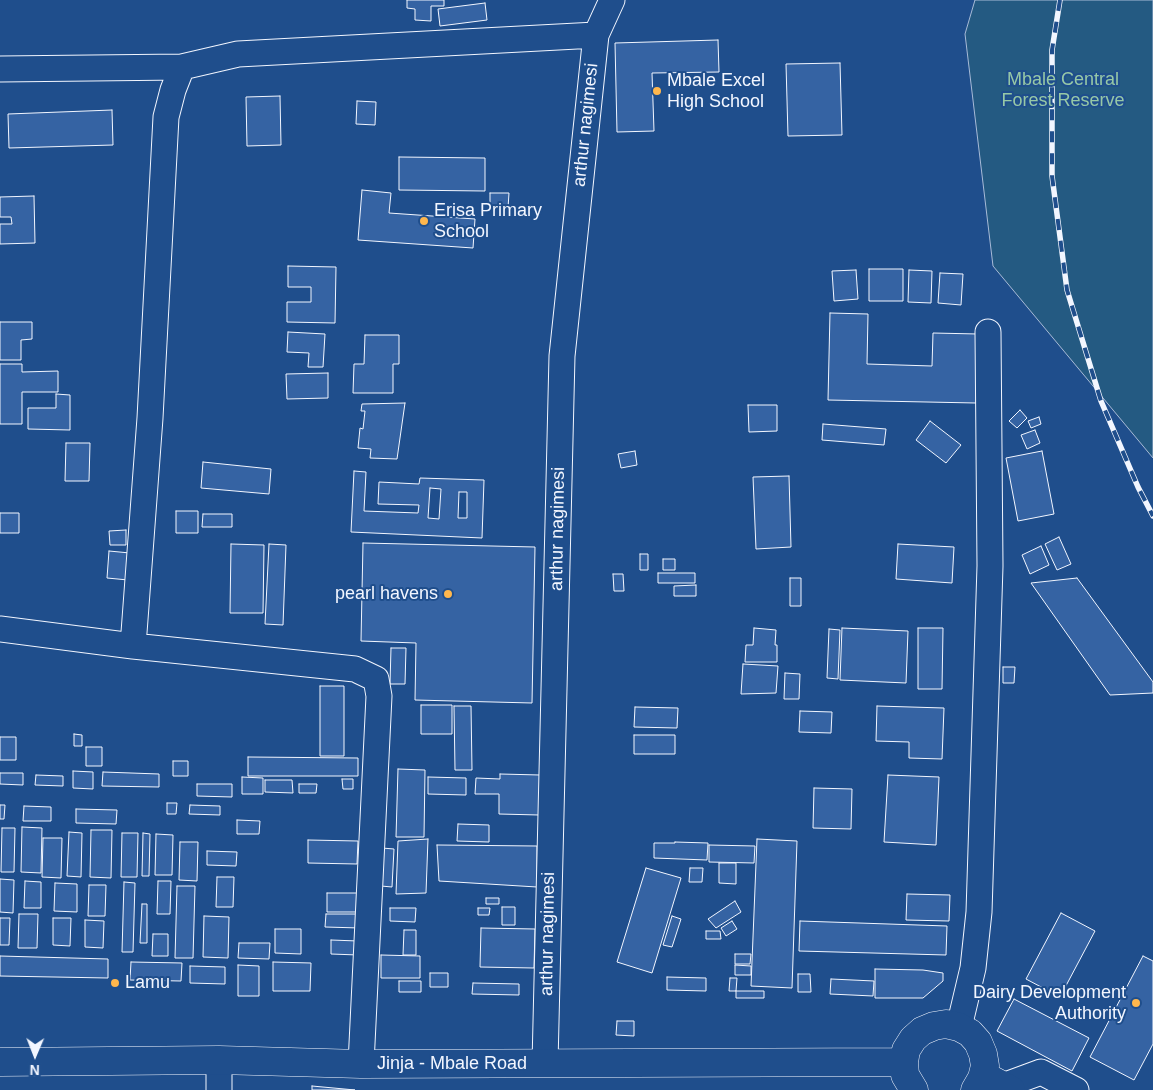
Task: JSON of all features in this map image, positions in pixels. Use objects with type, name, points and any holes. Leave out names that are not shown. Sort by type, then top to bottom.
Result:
[{"type":"main road","points":[[914,1090],[905,1075],[904,1062],[906,1050],[922,1031],[946,1024],[970,1033],[978,1042],[985,1066],[995,1086]]},
{"type":"main road","name":"Jinja - Mbale Road","points":[[0,1062],[219,1060],[361,1064],[904,1062]]},
{"type":"street","name":"arthur nagimesi","points":[[545,1063],[562,356],[596,35],[612,0]]},
{"type":"street","points":[[0,69],[182,67],[238,54],[596,35]]},
{"type":"street","points":[[133,646],[150,418],[166,117],[173,90],[182,67]]},
{"type":"street","points":[[958,1027],[973,968],[979,912],[990,566],[988,332]]},
{"type":"street","points":[[0,629],[133,646],[355,669],[376,679],[379,696],[361,1064]]},
{"type":"street","points":[[219,1060],[219,1090]]},
{"type":"street","points":[[995,1086],[1041,1072],[1076,1090]]},
{"type":"green space","name":"Mbale Central Forest Reserve","points":[[975,0],[1153,0],[1153,458],[993,266],[965,34]]},
{"type":"building","points":[[407,0],[444,0],[444,6],[431,6],[431,21],[415,20],[415,9],[407,8]]},
{"type":"building","points":[[485,3],[487,20],[440,26],[438,9]]},
{"type":"building","points":[[718,40],[719,72],[652,73],[654,131],[617,132],[615,43]]},
{"type":"building","points":[[840,63],[842,135],[788,136],[786,64]]},
{"type":"building","points":[[280,96],[281,145],[247,146],[246,97]]},
{"type":"building","points":[[357,101],[376,102],[375,125],[356,124]]},
{"type":"building","points":[[112,110],[113,145],[9,148],[8,114]]},
{"type":"building","points":[[399,157],[485,158],[485,191],[399,190]]},
{"type":"building","points":[[362,190],[391,193],[389,213],[475,219],[473,248],[358,240]]},
{"type":"building","points":[[490,193],[509,193],[508,208],[490,207]]},
{"type":"building","points":[[34,196],[35,243],[0,244],[0,224],[12,224],[11,217],[0,217],[0,197]]},
{"type":"building","points":[[288,266],[336,267],[335,323],[287,322],[287,302],[311,302],[311,287],[288,287]]},
{"type":"building","points":[[869,269],[903,269],[903,301],[869,301]]},
{"type":"building","points":[[856,270],[858,299],[834,301],[832,271]]},
{"type":"building","points":[[909,270],[932,271],[931,303],[908,302]]},
{"type":"building","points":[[940,273],[963,274],[961,305],[938,303]]},
{"type":"building","points":[[830,313],[868,314],[867,364],[932,366],[933,333],[978,334],[976,403],[828,400]]},
{"type":"building","points":[[0,322],[32,322],[32,339],[21,340],[21,360],[0,360]]},
{"type":"building","points":[[288,332],[325,334],[323,367],[308,367],[309,353],[287,352]]},
{"type":"building","points":[[365,335],[399,335],[399,364],[393,364],[393,393],[353,393],[354,364],[364,364]]},
{"type":"building","points":[[0,364],[22,364],[22,372],[58,371],[58,392],[22,392],[22,424],[0,424]]},
{"type":"building","points":[[328,373],[328,398],[287,399],[286,374]]},
{"type":"building","points":[[56,394],[70,395],[70,430],[28,429],[28,408],[56,408]]},
{"type":"building","points":[[405,403],[397,459],[370,458],[371,449],[358,448],[360,428],[363,429],[365,411],[361,411],[362,404]]},
{"type":"building","points":[[748,405],[777,405],[777,431],[749,432]]},
{"type":"building","points":[[1020,410],[1027,418],[1017,428],[1009,421]]},
{"type":"building","points":[[1039,417],[1041,424],[1031,428],[1028,421]]},
{"type":"building","points":[[930,421],[961,445],[946,463],[916,440]]},
{"type":"building","points":[[823,424],[886,429],[884,445],[822,440]]},
{"type":"building","points":[[1035,430],[1040,443],[1027,449],[1021,435]]},
{"type":"building","points":[[66,443],[90,443],[89,481],[65,481]]},
{"type":"building","points":[[635,451],[637,465],[621,468],[618,454]]},
{"type":"building","points":[[1042,451],[1054,514],[1018,521],[1006,458]]},
{"type":"building","points":[[203,462],[271,469],[269,494],[201,488]]},
{"type":"building","points":[[354,471],[366,472],[364,511],[418,513],[419,505],[378,504],[379,482],[419,484],[420,478],[484,480],[482,538],[351,532]],"holes":[[[430,488],[441,489],[439,519],[428,518]],[[459,492],[467,492],[467,518],[458,518]]]},
{"type":"building","points":[[789,476],[791,547],[756,549],[753,477]]},
{"type":"building","points":[[176,511],[198,511],[198,533],[176,533]]},
{"type":"building","points":[[0,513],[19,513],[19,533],[0,533]]},
{"type":"building","points":[[203,514],[232,514],[232,527],[202,527]]},
{"type":"building","points":[[126,530],[126,545],[110,545],[109,531]]},
{"type":"building","points":[[1059,537],[1071,564],[1057,570],[1045,544]]},
{"type":"building","name":"pearl havens","points":[[363,543],[535,547],[532,703],[415,700],[416,643],[361,641]]},
{"type":"building","points":[[231,544],[264,545],[263,613],[230,613]]},
{"type":"building","points":[[269,544],[286,545],[283,625],[265,624]]},
{"type":"building","points":[[898,544],[954,547],[952,583],[896,579]]},
{"type":"building","points":[[1041,546],[1049,565],[1030,574],[1022,555]]},
{"type":"building","points":[[109,551],[130,553],[128,580],[107,578]]},
{"type":"building","points":[[640,554],[648,554],[648,570],[640,570]]},
{"type":"building","points":[[663,559],[675,559],[675,570],[663,570]]},
{"type":"building","points":[[658,573],[695,573],[695,583],[658,583]]},
{"type":"building","points":[[613,574],[623,574],[624,591],[614,591]]},
{"type":"building","points":[[790,578],[801,578],[801,606],[790,606]]},
{"type":"building","points":[[1077,578],[1153,682],[1153,693],[1110,695],[1031,583]]},
{"type":"building","points":[[696,585],[696,596],[674,596],[674,586]]},
{"type":"building","points":[[754,628],[776,630],[777,662],[745,662],[746,645],[753,645]]},
{"type":"building","points":[[842,628],[908,631],[906,683],[840,680]]},
{"type":"building","points":[[918,628],[943,628],[942,689],[918,689]]},
{"type":"building","points":[[829,629],[840,630],[838,679],[827,678]]},
{"type":"building","points":[[391,648],[406,648],[405,684],[390,684]]},
{"type":"building","points":[[743,664],[778,666],[776,693],[741,694]]},
{"type":"building","points":[[1003,667],[1015,667],[1014,683],[1003,683]]},
{"type":"building","points":[[785,673],[800,674],[799,699],[784,699]]},
{"type":"building","points":[[320,686],[344,686],[344,756],[320,756]]},
{"type":"building","points":[[421,705],[452,705],[452,734],[421,734]]},
{"type":"building","points":[[454,706],[471,706],[472,770],[455,770]]},
{"type":"building","points":[[877,706],[944,708],[942,759],[909,758],[909,742],[876,741]]},
{"type":"building","points":[[635,707],[678,708],[677,728],[634,727]]},
{"type":"building","points":[[800,711],[832,712],[831,733],[799,732]]},
{"type":"building","points":[[74,734],[82,735],[82,746],[74,746]]},
{"type":"building","points":[[634,735],[675,735],[675,754],[634,754]]},
{"type":"building","points":[[0,737],[16,737],[16,760],[0,760]]},
{"type":"building","points":[[86,747],[102,747],[102,766],[86,766]]},
{"type":"building","points":[[248,757],[358,758],[358,776],[248,776]]},
{"type":"building","points":[[173,761],[188,761],[188,776],[173,776]]},
{"type":"building","points":[[398,769],[425,770],[424,837],[396,837]]},
{"type":"building","points":[[73,771],[93,772],[93,789],[73,788]]},
{"type":"building","points":[[103,772],[159,774],[159,787],[102,786]]},
{"type":"building","points":[[0,773],[23,773],[23,785],[0,784]]},
{"type":"building","points":[[500,774],[540,775],[539,815],[499,814],[499,794],[475,794],[476,778],[500,779]]},
{"type":"building","points":[[36,775],[63,776],[63,786],[35,785]]},
{"type":"building","points":[[888,775],[939,777],[936,845],[884,842]]},
{"type":"building","points":[[242,777],[263,778],[263,794],[242,794]]},
{"type":"building","points":[[428,777],[466,778],[466,795],[428,794]]},
{"type":"building","points":[[342,779],[353,779],[353,789],[343,789]]},
{"type":"building","points":[[265,780],[292,780],[293,793],[265,792]]},
{"type":"building","points":[[197,784],[232,784],[232,797],[197,796]]},
{"type":"building","points":[[299,784],[317,784],[316,793],[299,793]]},
{"type":"building","points":[[814,788],[852,789],[851,829],[813,828]]},
{"type":"building","points":[[167,803],[177,803],[176,814],[167,814]]},
{"type":"building","points":[[0,805],[5,805],[4,819],[0,819]]},
{"type":"building","points":[[190,805],[220,806],[220,815],[189,814]]},
{"type":"building","points":[[24,806],[51,807],[51,821],[23,821]]},
{"type":"building","points":[[76,809],[117,810],[116,824],[76,823]]},
{"type":"building","points":[[237,820],[260,821],[259,834],[237,834]]},
{"type":"building","points":[[458,824],[489,825],[489,842],[457,841]]},
{"type":"building","points":[[22,827],[42,828],[41,873],[21,872]]},
{"type":"building","points":[[2,828],[15,828],[14,872],[1,872]]},
{"type":"building","points":[[91,830],[112,830],[111,878],[90,877]]},
{"type":"building","points":[[69,832],[82,833],[81,877],[67,876]]},
{"type":"building","points":[[122,833],[138,833],[137,877],[121,877]]},
{"type":"building","points":[[143,833],[150,834],[149,876],[142,876]]},
{"type":"building","points":[[156,834],[173,835],[172,875],[155,875]]},
{"type":"building","points":[[43,838],[62,838],[61,878],[42,877]]},
{"type":"building","points":[[428,839],[426,893],[396,894],[398,841]]},
{"type":"building","points":[[757,839],[797,841],[792,988],[751,986]]},
{"type":"building","points":[[308,840],[358,841],[357,864],[308,863]]},
{"type":"building","points":[[180,842],[198,842],[197,881],[179,880]]},
{"type":"building","points":[[654,843],[708,843],[707,860],[654,858]]},
{"type":"building","points":[[437,845],[537,846],[537,887],[439,881]]},
{"type":"building","points":[[709,845],[755,846],[754,863],[709,862]]},
{"type":"building","points":[[382,848],[394,849],[392,887],[381,886]]},
{"type":"building","points":[[207,851],[237,852],[236,866],[207,865]]},
{"type":"building","points":[[719,863],[736,863],[736,884],[719,883]]},
{"type":"building","points":[[646,868],[681,878],[652,973],[617,962]]},
{"type":"building","points":[[690,868],[703,868],[702,882],[689,882]]},
{"type":"building","points":[[217,877],[234,877],[233,907],[216,907]]},
{"type":"building","points":[[0,879],[14,880],[13,913],[0,912]]},
{"type":"building","points":[[25,881],[41,882],[41,908],[24,908]]},
{"type":"building","points":[[158,881],[171,881],[170,914],[157,914]]},
{"type":"building","points":[[124,882],[135,883],[133,952],[122,952]]},
{"type":"building","points":[[55,883],[77,884],[77,912],[54,911]]},
{"type":"building","points":[[89,885],[106,885],[105,916],[88,916]]},
{"type":"building","points":[[177,886],[195,886],[193,958],[175,958]]},
{"type":"building","points":[[327,893],[365,893],[364,912],[327,912]]},
{"type":"building","points":[[907,894],[950,895],[949,921],[906,920]]},
{"type":"building","points":[[486,898],[499,898],[499,904],[486,904]]},
{"type":"building","points":[[735,901],[741,912],[716,928],[708,919]]},
{"type":"building","points":[[142,904],[147,904],[147,943],[140,943]]},
{"type":"building","points":[[502,907],[515,907],[515,925],[502,925]]},
{"type":"building","points":[[390,908],[416,908],[415,922],[390,921]]},
{"type":"building","points":[[478,908],[490,908],[489,915],[478,915]]},
{"type":"building","points":[[1061,913],[1095,931],[1060,997],[1026,979]]},
{"type":"building","points":[[19,914],[38,914],[37,948],[18,948]]},
{"type":"building","points":[[326,914],[360,914],[360,928],[325,927]]},
{"type":"building","points":[[204,916],[229,917],[228,958],[203,957]]},
{"type":"building","points":[[672,916],[681,919],[672,947],[663,945]]},
{"type":"building","points":[[0,918],[10,918],[9,945],[0,945]]},
{"type":"building","points":[[53,918],[71,918],[70,946],[53,945]]},
{"type":"building","points":[[85,920],[104,921],[103,948],[85,947]]},
{"type":"building","points":[[732,921],[737,929],[726,936],[721,928]]},
{"type":"building","points":[[800,921],[947,926],[946,955],[799,951]]},
{"type":"building","points":[[481,928],[535,929],[534,968],[480,967]]},
{"type":"building","points":[[275,929],[301,929],[301,954],[275,953]]},
{"type":"building","points":[[404,930],[416,930],[416,955],[403,955]]},
{"type":"building","points":[[706,931],[720,931],[721,939],[706,939]]},
{"type":"building","points":[[153,934],[168,934],[168,956],[152,956]]},
{"type":"building","points":[[331,940],[358,941],[358,955],[331,954]]},
{"type":"building","points":[[239,943],[270,943],[269,959],[238,958]]},
{"type":"building","points":[[735,954],[751,954],[750,964],[735,964]]},
{"type":"building","points":[[381,955],[420,956],[420,978],[381,978]]},
{"type":"building","points":[[0,956],[108,959],[108,978],[0,976]]},
{"type":"building","name":"Dairy Development Authority","points":[[1143,956],[1153,961],[1153,1044],[1134,1080],[1090,1057]]},
{"type":"building","points":[[131,962],[182,963],[181,981],[130,980]]},
{"type":"building","points":[[273,962],[311,963],[310,991],[273,991]]},
{"type":"building","points":[[238,965],[259,966],[259,996],[238,996]]},
{"type":"building","points":[[735,965],[751,966],[751,975],[735,975]]},
{"type":"building","points":[[190,966],[225,967],[225,984],[190,983]]},
{"type":"building","points":[[875,969],[923,970],[943,973],[943,981],[923,998],[875,998]]},
{"type":"building","points":[[430,973],[448,973],[448,987],[430,987]]},
{"type":"building","points":[[798,974],[810,974],[811,992],[798,992]]},
{"type":"building","points":[[667,977],[706,978],[706,991],[667,990]]},
{"type":"building","points":[[730,978],[737,978],[736,991],[729,991]]},
{"type":"building","points":[[831,979],[874,981],[873,996],[830,994]]},
{"type":"building","points":[[399,981],[421,981],[421,992],[399,992]]},
{"type":"building","points":[[473,983],[519,984],[519,995],[472,994]]},
{"type":"building","points":[[736,991],[764,991],[764,998],[736,998]]},
{"type":"building","points":[[1014,999],[1089,1038],[1072,1071],[997,1031]]},
{"type":"building","points":[[617,1021],[634,1021],[634,1036],[616,1035]]},
{"type":"building","points":[[312,1086],[355,1090],[312,1090]]},
{"type":"railway","points":[[1060,0],[1052,50],[1052,176],[1067,290],[1101,401],[1138,487],[1153,516]]},
{"type":"place","name":"Mbale Excel High School","points":[[657,91]]},
{"type":"place","name":"Erisa Primary School","points":[[424,221]]},
{"type":"place","name":"pearl havens","points":[[448,594]]},
{"type":"place","name":"Lamu","points":[[115,983]]},
{"type":"place","name":"Dairy Development Authority","points":[[1136,1003]]}]
